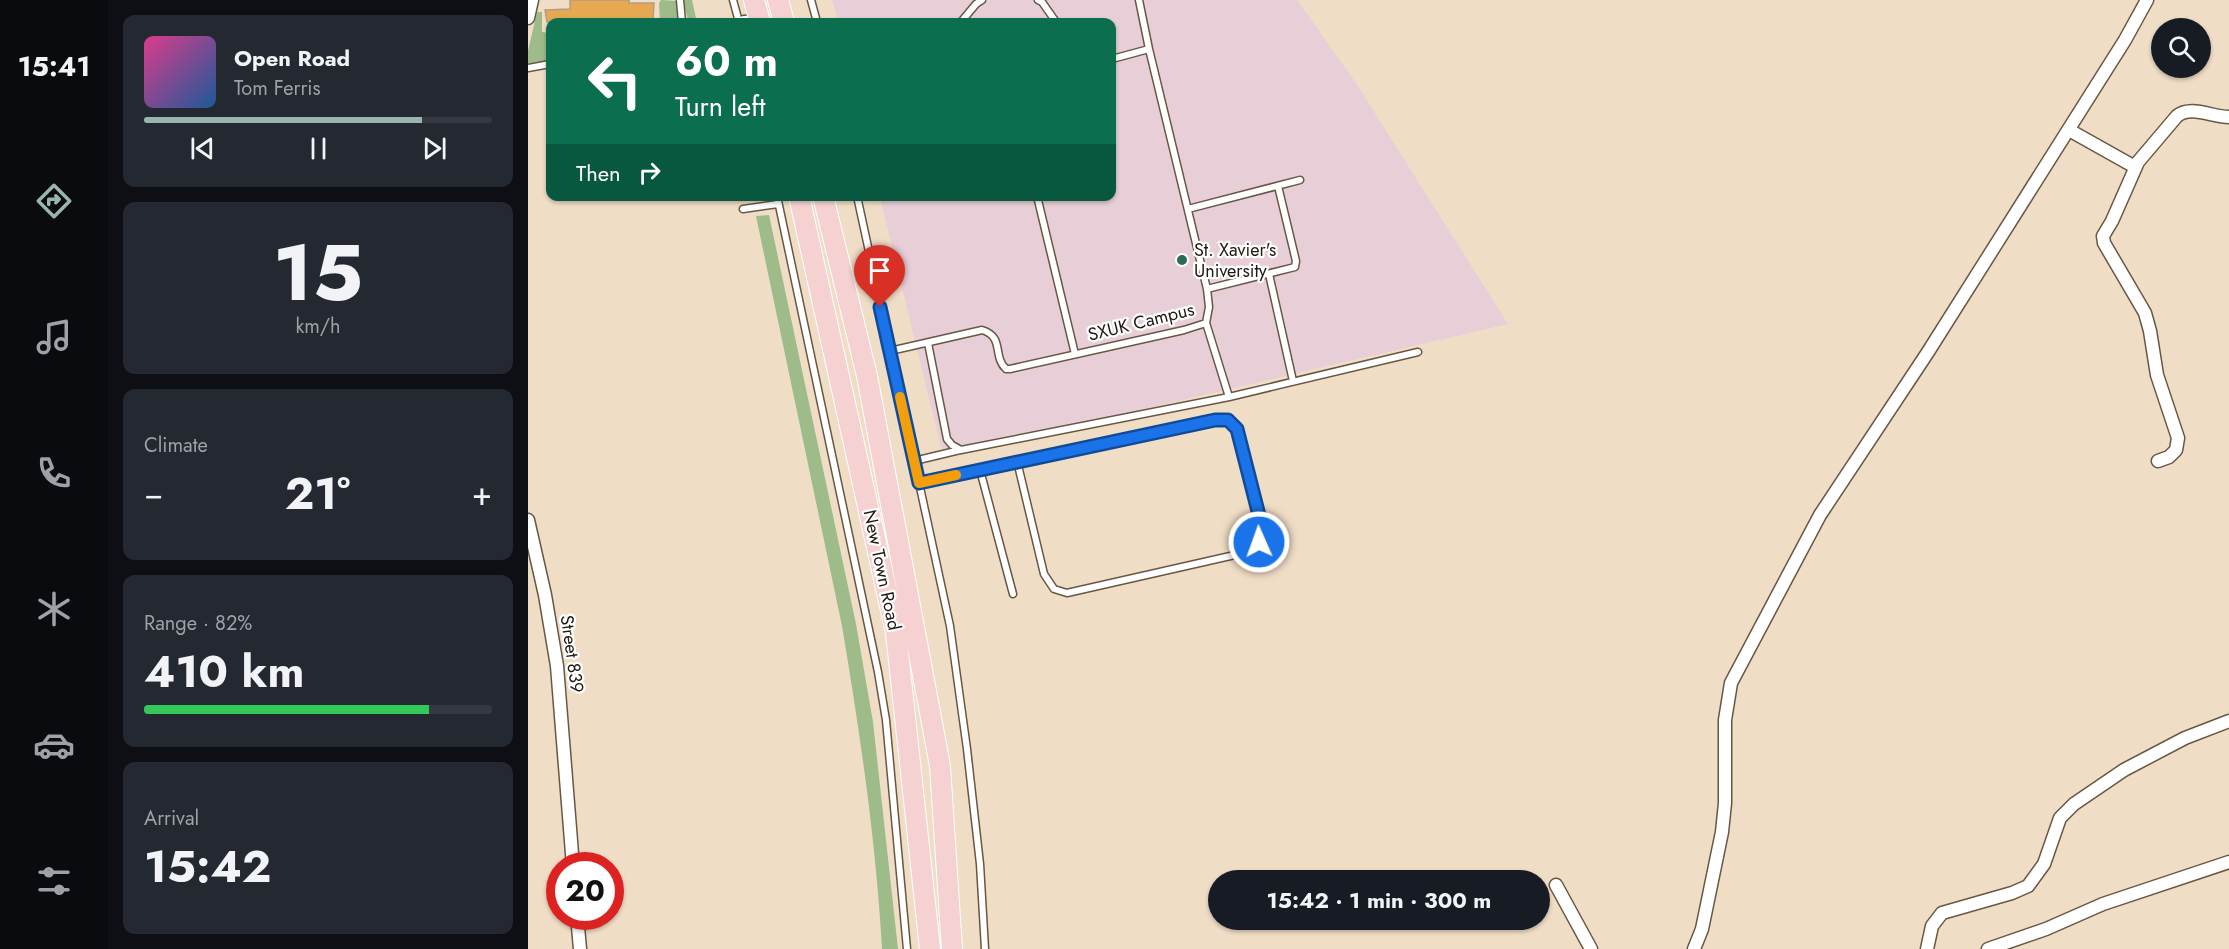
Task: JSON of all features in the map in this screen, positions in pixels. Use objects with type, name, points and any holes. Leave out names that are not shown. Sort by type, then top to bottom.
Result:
[{"type":"main road","points":[[754,0],[755,18]]},
{"type":"main road","points":[[778,0],[783,18]]},
{"type":"main road","name":"New Town Road","points":[[800,201],[896,633],[930,949]]},
{"type":"main road","name":"New Town Road","points":[[825,201],[867,376],[940,766],[952,949]]},
{"type":"street","points":[[528,18],[532,0]]},
{"type":"street","points":[[1694,949],[1702,929],[1722,832],[1725,803],[1725,720],[1731,683],[1820,515],[1928,352],[2147,0]]},
{"type":"street","points":[[2158,461],[2169,458],[2176,450],[2178,438],[2157,375],[2151,331],[2145,313],[2103,239],[2138,162],[2181,113],[2190,111],[2229,117]]},
{"type":"street","points":[[2068,130],[2135,167]]},
{"type":"street","name":"Street 839","points":[[528,520],[545,595],[557,666],[572,852]]},
{"type":"street","points":[[1927,949],[1932,926],[1942,913],[2012,893],[2028,886],[2044,864],[2060,819],[2074,804],[2124,770],[2185,738],[2229,721]]},
{"type":"street","points":[[1988,949],[2103,904],[2229,862]]},
{"type":"street","points":[[1556,885],[1591,949]]},
{"type":"street","points":[[578,930],[580,949]]},
{"type":"lane","points":[[680,0],[682,18]]},
{"type":"lane","points":[[733,0],[738,18]]},
{"type":"lane","points":[[811,0],[816,18]]},
{"type":"lane","points":[[964,18],[982,0]]},
{"type":"lane","points":[[1038,0],[1053,18]]},
{"type":"lane","name":"SXUK Campus","points":[[1037,201],[1074,354],[1206,323],[1209,307],[1207,289],[1139,0]]},
{"type":"lane","points":[[1116,58],[1149,49]]},
{"type":"lane","points":[[528,68],[546,65]]},
{"type":"lane","points":[[1188,209],[1300,180]]},
{"type":"lane","points":[[1207,289],[1292,269],[1296,265],[1278,186]]},
{"type":"lane","points":[[743,209],[773,201]]},
{"type":"lane","points":[[777,201],[878,672],[886,720],[907,949]]},
{"type":"lane","points":[[858,201],[952,638],[969,760],[980,864],[985,949]]},
{"type":"lane","points":[[1269,274],[1293,381]]},
{"type":"lane","points":[[1206,323],[1229,397]]},
{"type":"lane","points":[[890,351],[982,330],[991,332],[1005,369],[1074,354]]},
{"type":"lane","points":[[928,343],[947,439],[961,450]]},
{"type":"lane","points":[[914,461],[1229,397],[1418,352]]},
{"type":"lane","points":[[919,483],[1017,461],[1215,420],[1228,420],[1237,429],[1262,527],[1259,542],[1248,552],[1067,593],[1054,589],[1044,574],[1017,461]]},
{"type":"lane","points":[[980,470],[1013,594]]},
{"type":"shaded area","name":"St. Xavier's University","points":[[832,0],[1297,0],[1356,83],[1508,324],[943,456],[881,201],[1116,201],[1116,18],[837,18]]},
{"type":"green space","points":[[661,0],[677,1],[678,18],[660,18]]},
{"type":"green space","points":[[683,0],[692,0],[696,18],[688,18]]},
{"type":"green space","points":[[537,12],[542,12],[542,32],[546,32],[546,61],[528,64],[528,51]]},
{"type":"green space","points":[[769,215],[856,624],[873,722],[898,949],[882,949],[876,868],[866,787],[842,626],[756,216]]},
{"type":"building","points":[[570,0],[629,0],[629,3],[654,3],[653,18],[546,18],[545,10],[570,9]]},
{"type":"slow traffic","points":[[900,397],[919,483],[956,475]]},
{"type":"place","name":"St. Xavier's University","points":[[1182,260]]},
{"type":"route","points":[[880,307],[919,483],[1215,420],[1228,420],[1237,429],[1262,527],[1259,542]]}]
